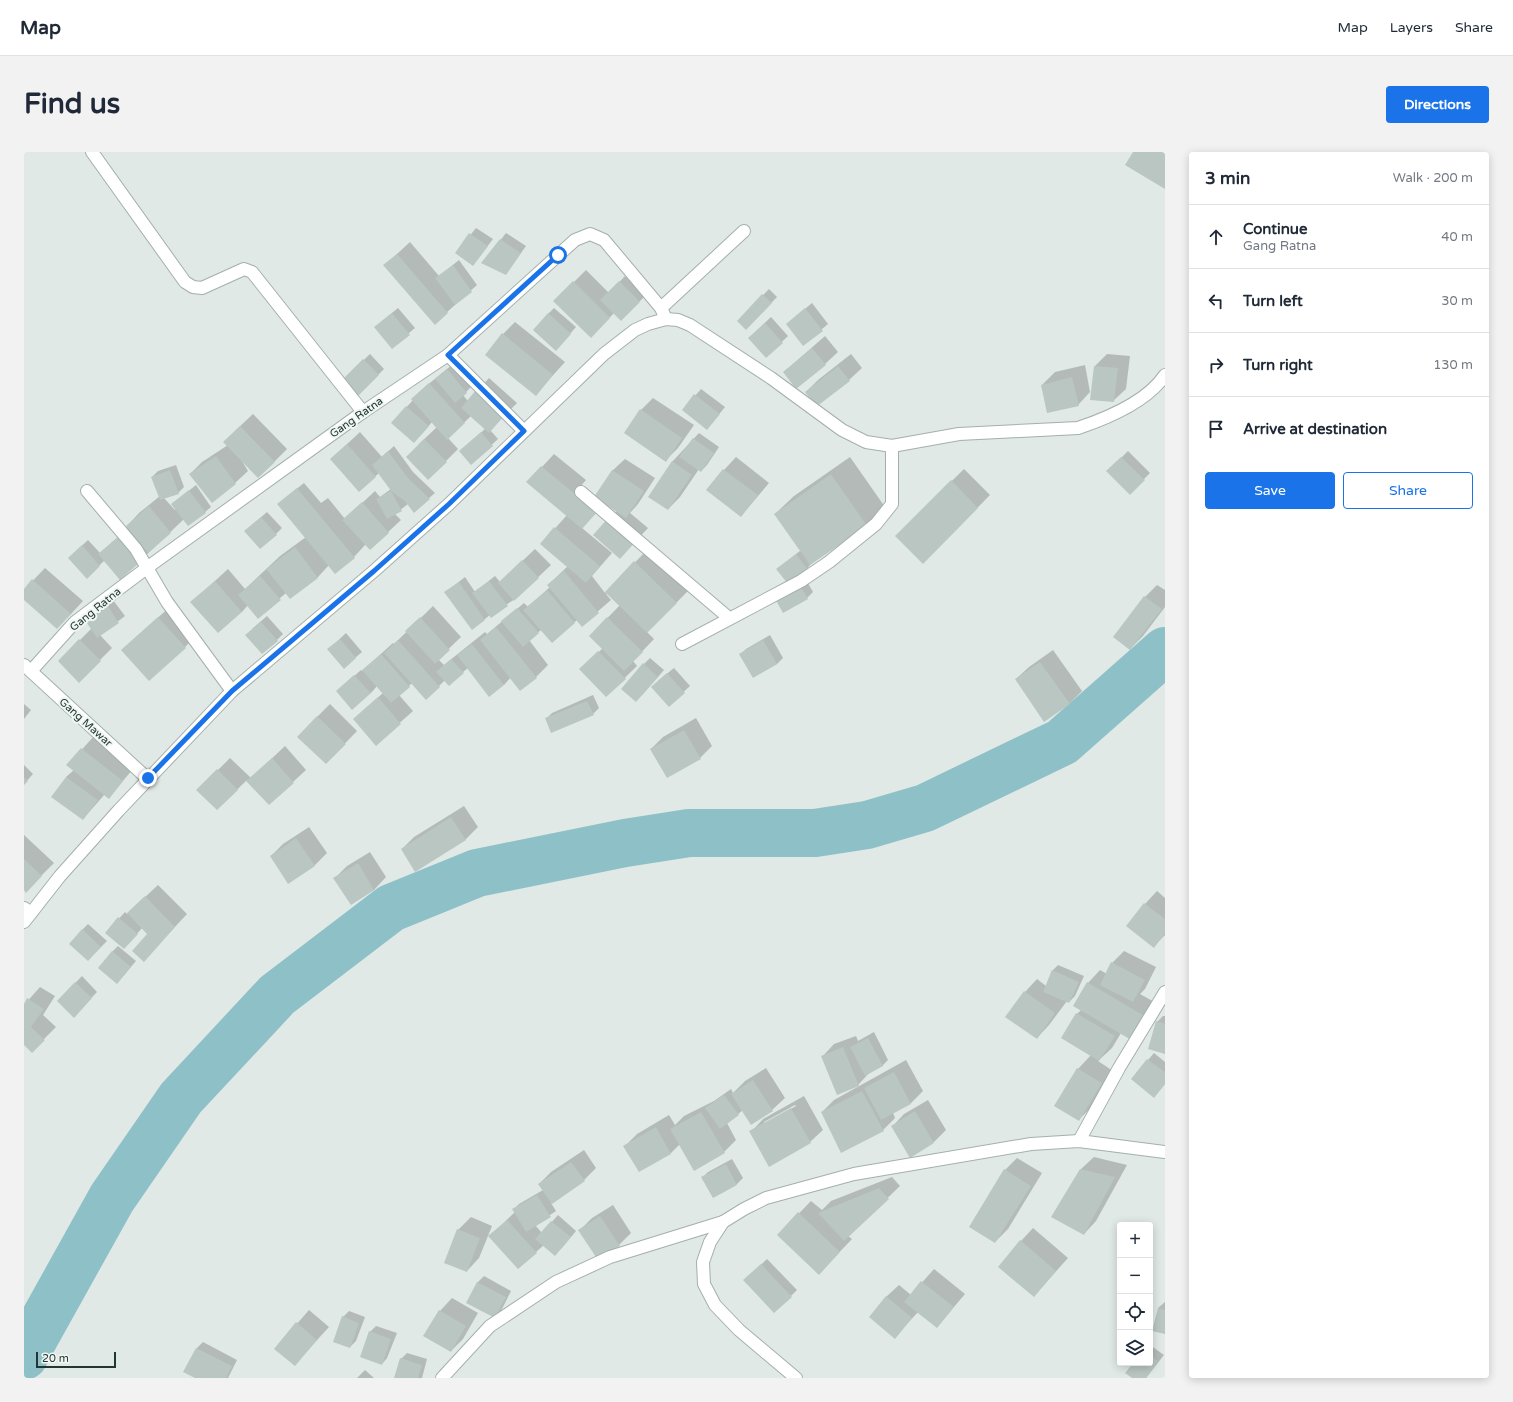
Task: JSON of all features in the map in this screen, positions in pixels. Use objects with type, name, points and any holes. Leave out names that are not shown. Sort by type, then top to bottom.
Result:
[{"type":"street","points":[[92,152],[185,282],[193,287],[202,288],[244,269],[252,272],[363,412]]},
{"type":"street","points":[[26,914],[148,778],[232,691],[374,571],[449,504],[618,342],[663,313],[744,231]]},
{"type":"street","name":"Gang Ratna","points":[[27,668],[75,622],[148,567],[363,412],[448,355],[575,240],[590,234],[604,240],[663,313]]},
{"type":"street","points":[[663,313],[690,325],[771,378],[842,430],[866,442],[892,446],[908,445],[959,434],[1078,428],[1097,422],[1135,402],[1151,390],[1165,375]]},
{"type":"street","points":[[448,355],[524,431]]},
{"type":"street","points":[[682,644],[801,581],[829,562],[876,524],[892,504],[892,446]]},
{"type":"street","points":[[87,491],[136,549],[148,567],[167,602],[232,691]]},
{"type":"street","points":[[581,492],[729,618]]},
{"type":"street","name":"Gang Mawar","points":[[27,668],[148,778]]},
{"type":"street","points":[[1079,1141],[1119,1068],[1165,992]]},
{"type":"street","points":[[442,1378],[490,1326],[556,1282],[610,1257],[723,1222],[766,1198],[854,1174],[1031,1144],[1079,1141],[1165,1152]]},
{"type":"street","points":[[723,1222],[710,1242],[703,1262],[704,1284],[715,1305],[739,1330],[796,1378]]},
{"type":"building","points":[[1133,152],[1165,152],[1165,189],[1125,165]]},
{"type":"building","points":[[469,233],[488,246],[473,266],[455,253]]},
{"type":"building","points":[[500,239],[521,253],[506,275],[481,263]]},
{"type":"building","points":[[397,254],[448,313],[435,325],[383,265]]},
{"type":"building","points":[[453,265],[472,292],[455,305],[435,278]]},
{"type":"building","points":[[573,281],[610,318],[591,338],[553,301]]},
{"type":"building","points":[[619,281],[640,302],[621,321],[600,300]]},
{"type":"building","points":[[762,294],[772,303],[746,330],[737,321]]},
{"type":"building","points":[[805,308],[823,331],[803,346],[786,324]]},
{"type":"building","points":[[392,313],[410,335],[392,349],[374,327]]},
{"type":"building","points":[[548,313],[571,334],[556,351],[533,330]]},
{"type":"building","points":[[765,323],[783,343],[766,358],[748,338]]},
{"type":"building","points":[[502,333],[553,375],[536,396],[485,355]]},
{"type":"building","points":[[812,348],[826,365],[796,389],[783,372]]},
{"type":"building","points":[[363,359],[379,375],[356,398],[340,382]]},
{"type":"building","points":[[838,366],[850,381],[816,407],[805,392]]},
{"type":"building","points":[[1094,366],[1118,368],[1114,402],[1090,400]]},
{"type":"building","points":[[447,369],[467,393],[455,403],[435,379]]},
{"type":"building","points":[[1072,377],[1079,406],[1047,413],[1041,385]]},
{"type":"building","points":[[429,383],[465,423],[447,440],[411,399]]},
{"type":"building","points":[[476,390],[505,415],[489,433],[461,408]]},
{"type":"building","points":[[694,394],[720,414],[707,430],[682,410]]},
{"type":"building","points":[[406,406],[429,426],[414,443],[391,423]]},
{"type":"building","points":[[640,409],[682,438],[666,462],[624,433]]},
{"type":"building","points":[[240,426],[275,462],[258,478],[223,442]]},
{"type":"building","points":[[481,432],[493,446],[471,465],[459,451]]},
{"type":"building","points":[[693,438],[714,453],[701,472],[679,457]]},
{"type":"building","points":[[424,439],[447,462],[428,480],[406,457]]},
{"type":"building","points":[[347,444],[376,477],[359,492],[330,459]]},
{"type":"building","points":[[388,451],[408,478],[430,499],[414,513],[405,501],[392,492],[372,465]]},
{"type":"building","points":[[216,456],[236,484],[212,503],[189,474]]},
{"type":"building","points":[[1121,457],[1145,480],[1130,495],[1106,471]]},
{"type":"building","points":[[672,461],[692,475],[668,510],[648,497]]},
{"type":"building","points":[[541,466],[597,512],[582,529],[526,482]]},
{"type":"building","points":[[723,469],[758,495],[741,517],[706,490]]},
{"type":"building","points":[[170,470],[179,494],[160,500],[151,477]]},
{"type":"building","points":[[612,470],[644,491],[626,518],[594,497]]},
{"type":"building","points":[[831,474],[867,526],[810,565],[774,514]]},
{"type":"building","points":[[951,480],[978,508],[923,564],[895,536]]},
{"type":"building","points":[[297,488],[355,558],[335,574],[277,504]]},
{"type":"building","points":[[189,490],[206,513],[188,526],[171,504]]},
{"type":"building","points":[[391,491],[402,511],[387,519],[376,499]]},
{"type":"building","points":[[362,502],[389,533],[370,550],[342,520]]},
{"type":"building","points":[[149,506],[171,533],[148,553],[126,526]]},
{"type":"building","points":[[261,517],[277,535],[260,549],[244,531]]},
{"type":"building","points":[[609,517],[636,541],[620,559],[593,535]]},
{"type":"building","points":[[554,527],[600,566],[586,583],[540,544]]},
{"type":"building","points":[[118,537],[139,563],[120,580],[98,554]]},
{"type":"building","points":[[82,545],[100,566],[87,579],[68,558]]},
{"type":"building","points":[[295,547],[318,578],[290,599],[266,569]]},
{"type":"building","points":[[796,554],[808,570],[788,584],[776,569]]},
{"type":"building","points":[[522,560],[539,578],[514,601],[498,583]]},
{"type":"building","points":[[634,561],[677,603],[647,633],[605,592]]},
{"type":"building","points":[[564,571],[599,613],[582,627],[547,585]]},
{"type":"building","points":[[260,576],[281,600],[258,619],[238,595]]},
{"type":"building","points":[[32,579],[71,614],[57,629],[24,600],[24,589]]},
{"type":"building","points":[[215,581],[242,612],[218,633],[190,602]]},
{"type":"building","points":[[489,581],[508,606],[491,618],[472,593]]},
{"type":"building","points":[[459,582],[485,620],[472,630],[444,592]]},
{"type":"building","points":[[799,583],[808,599],[783,613],[774,597]]},
{"type":"building","points":[[547,590],[575,623],[552,643],[523,610]]},
{"type":"building","points":[[1144,596],[1162,609],[1130,650],[1113,637]]},
{"type":"building","points":[[107,605],[119,623],[97,638],[85,620]]},
{"type":"building","points":[[517,608],[539,633],[523,647],[501,621]]},
{"type":"building","points":[[158,617],[186,648],[149,681],[121,650]]},
{"type":"building","points":[[420,617],[450,650],[435,664],[405,631]]},
{"type":"building","points":[[607,617],[643,652],[624,671],[589,636]]},
{"type":"building","points":[[261,622],[278,641],[262,654],[245,635]]},
{"type":"building","points":[[496,627],[537,678],[520,691],[480,640]]},
{"type":"building","points":[[79,639],[101,661],[79,683],[58,661]]},
{"type":"building","points":[[340,639],[356,658],[344,669],[327,649]]},
{"type":"building","points":[[398,640],[440,687],[426,700],[384,653]]},
{"type":"building","points":[[763,640],[777,664],[753,678],[739,654]]},
{"type":"building","points":[[472,644],[504,685],[489,697],[457,655]]},
{"type":"building","points":[[598,651],[626,679],[606,697],[579,669]]},
{"type":"building","points":[[381,654],[410,687],[391,703],[362,670]]},
{"type":"building","points":[[451,659],[464,673],[449,686],[436,672]]},
{"type":"building","points":[[1040,662],[1070,704],[1044,722],[1015,679]]},
{"type":"building","points":[[643,663],[658,677],[636,702],[621,689]]},
{"type":"building","points":[[667,673],[685,693],[669,707],[651,687]]},
{"type":"building","points":[[354,675],[371,693],[352,710],[336,691]]},
{"type":"building","points":[[378,697],[401,724],[376,746],[353,719]]},
{"type":"building","points":[[587,701],[594,715],[551,733],[545,718]]},
{"type":"building","points":[[317,716],[346,744],[326,764],[297,737]]},
{"type":"building","points":[[684,730],[701,759],[667,778],[650,749]]},
{"type":"building","points":[[81,748],[123,781],[109,799],[66,765]]},
{"type":"building","points":[[272,758],[294,783],[269,805],[246,781]]},
{"type":"building","points":[[217,769],[238,790],[217,810],[196,790]]},
{"type":"building","points":[[24,777],[28,781],[24,785]]},
{"type":"building","points":[[66,777],[98,800],[83,820],[51,797]]},
{"type":"building","points":[[451,817],[466,840],[415,872],[401,849]]},
{"type":"building","points":[[296,838],[315,866],[288,884],[270,856]]},
{"type":"building","points":[[24,859],[42,876],[26,893],[24,890]]},
{"type":"building","points":[[358,863],[374,890],[351,905],[333,878]]},
{"type":"building","points":[[145,896],[175,927],[144,962],[132,951],[147,934],[127,913]]},
{"type":"building","points":[[1144,903],[1165,919],[1165,933],[1154,948],[1126,926]]},
{"type":"building","points":[[118,917],[138,934],[124,949],[105,933]]},
{"type":"building","points":[[82,929],[101,947],[88,961],[69,944]]},
{"type":"building","points":[[112,951],[131,967],[117,984],[98,968]]},
{"type":"building","points":[[1111,962],[1145,980],[1133,1002],[1100,985]]},
{"type":"building","points":[[1052,970],[1079,982],[1069,1003],[1043,992]]},
{"type":"building","points":[[75,982],[92,998],[74,1018],[57,1001]]},
{"type":"building","points":[[1087,982],[1146,1017],[1133,1041],[1073,1006]]},
{"type":"building","points":[[1024,991],[1055,1013],[1037,1039],[1005,1017]]},
{"type":"building","points":[[27,998],[44,1009],[31,1027],[45,1040],[32,1053],[24,1045],[24,1004]]},
{"type":"building","points":[[1076,1013],[1115,1036],[1099,1061],[1061,1038]]},
{"type":"building","points":[[1156,1021],[1165,1024],[1165,1054],[1148,1049]]},
{"type":"building","points":[[868,1038],[883,1066],[865,1076],[850,1047]]},
{"type":"building","points":[[843,1047],[859,1086],[837,1095],[821,1056]]},
{"type":"building","points":[[1147,1059],[1165,1072],[1165,1084],[1154,1098],[1131,1079]]},
{"type":"building","points":[[1077,1068],[1102,1083],[1079,1121],[1054,1106]]},
{"type":"building","points":[[894,1072],[911,1104],[881,1120],[864,1088]]},
{"type":"building","points":[[753,1080],[773,1111],[751,1125],[731,1094]]},
{"type":"building","points":[[862,1091],[884,1131],[841,1153],[821,1112]]},
{"type":"building","points":[[724,1095],[739,1115],[720,1129],[705,1108]]},
{"type":"building","points":[[791,1108],[811,1143],[769,1167],[749,1131]]},
{"type":"building","points":[[915,1111],[934,1143],[910,1158],[891,1126]]},
{"type":"building","points":[[701,1112],[725,1153],[694,1171],[670,1129]]},
{"type":"building","points":[[656,1127],[671,1154],[639,1172],[623,1146]]},
{"type":"building","points":[[571,1162],[585,1181],[552,1204],[538,1184]]},
{"type":"building","points":[[726,1164],[737,1185],[713,1198],[701,1177]]},
{"type":"building","points":[[1004,1169],[1031,1186],[995,1243],[969,1227]]},
{"type":"building","points":[[1080,1169],[1115,1177],[1084,1235],[1051,1217]]},
{"type":"building","points":[[879,1188],[889,1199],[844,1241],[818,1213]]},
{"type":"building","points":[[537,1195],[551,1217],[526,1232],[512,1209]]},
{"type":"building","points":[[798,1212],[840,1252],[819,1275],[777,1235]]},
{"type":"building","points":[[600,1216],[620,1246],[598,1260],[578,1230]]},
{"type":"building","points":[[507,1220],[537,1253],[518,1269],[488,1236]]},
{"type":"building","points":[[551,1221],[571,1237],[555,1256],[535,1239]]},
{"type":"building","points":[[457,1229],[480,1238],[467,1272],[444,1263]]},
{"type":"building","points":[[1020,1240],[1056,1271],[1034,1297],[998,1267]]},
{"type":"building","points":[[761,1264],[792,1297],[774,1313],[743,1280]]},
{"type":"building","points":[[921,1281],[954,1307],[937,1328],[904,1302]]},
{"type":"building","points":[[477,1282],[506,1297],[495,1318],[466,1303]]},
{"type":"building","points":[[886,1296],[912,1318],[895,1339],[869,1317]]},
{"type":"building","points":[[1158,1308],[1165,1310],[1165,1334],[1153,1331]]},
{"type":"building","points":[[439,1310],[466,1326],[451,1352],[423,1336]]},
{"type":"building","points":[[342,1316],[359,1323],[350,1348],[333,1342]]},
{"type":"building","points":[[296,1322],[317,1340],[295,1366],[274,1349]]},
{"type":"building","points":[[369,1331],[391,1339],[382,1365],[360,1357]]},
{"type":"building","points":[[196,1348],[232,1366],[226,1378],[195,1378],[183,1372]]},
{"type":"building","points":[[1153,1357],[1158,1361],[1146,1378],[1132,1378],[1125,1373],[1131,1366],[1153,1366]]},
{"type":"building","points":[[400,1358],[422,1365],[418,1378],[394,1378]]},
{"type":"waterway","points":[[24,1356],[112,1198],[181,1098],[277,995],[391,908],[477,873],[625,843],[689,833],[815,833],[867,825],[925,808],[1062,742],[1165,651]]},
{"type":"route","points":[[148,778],[232,691],[374,571],[449,504],[524,431],[448,355],[558,255]]}]
